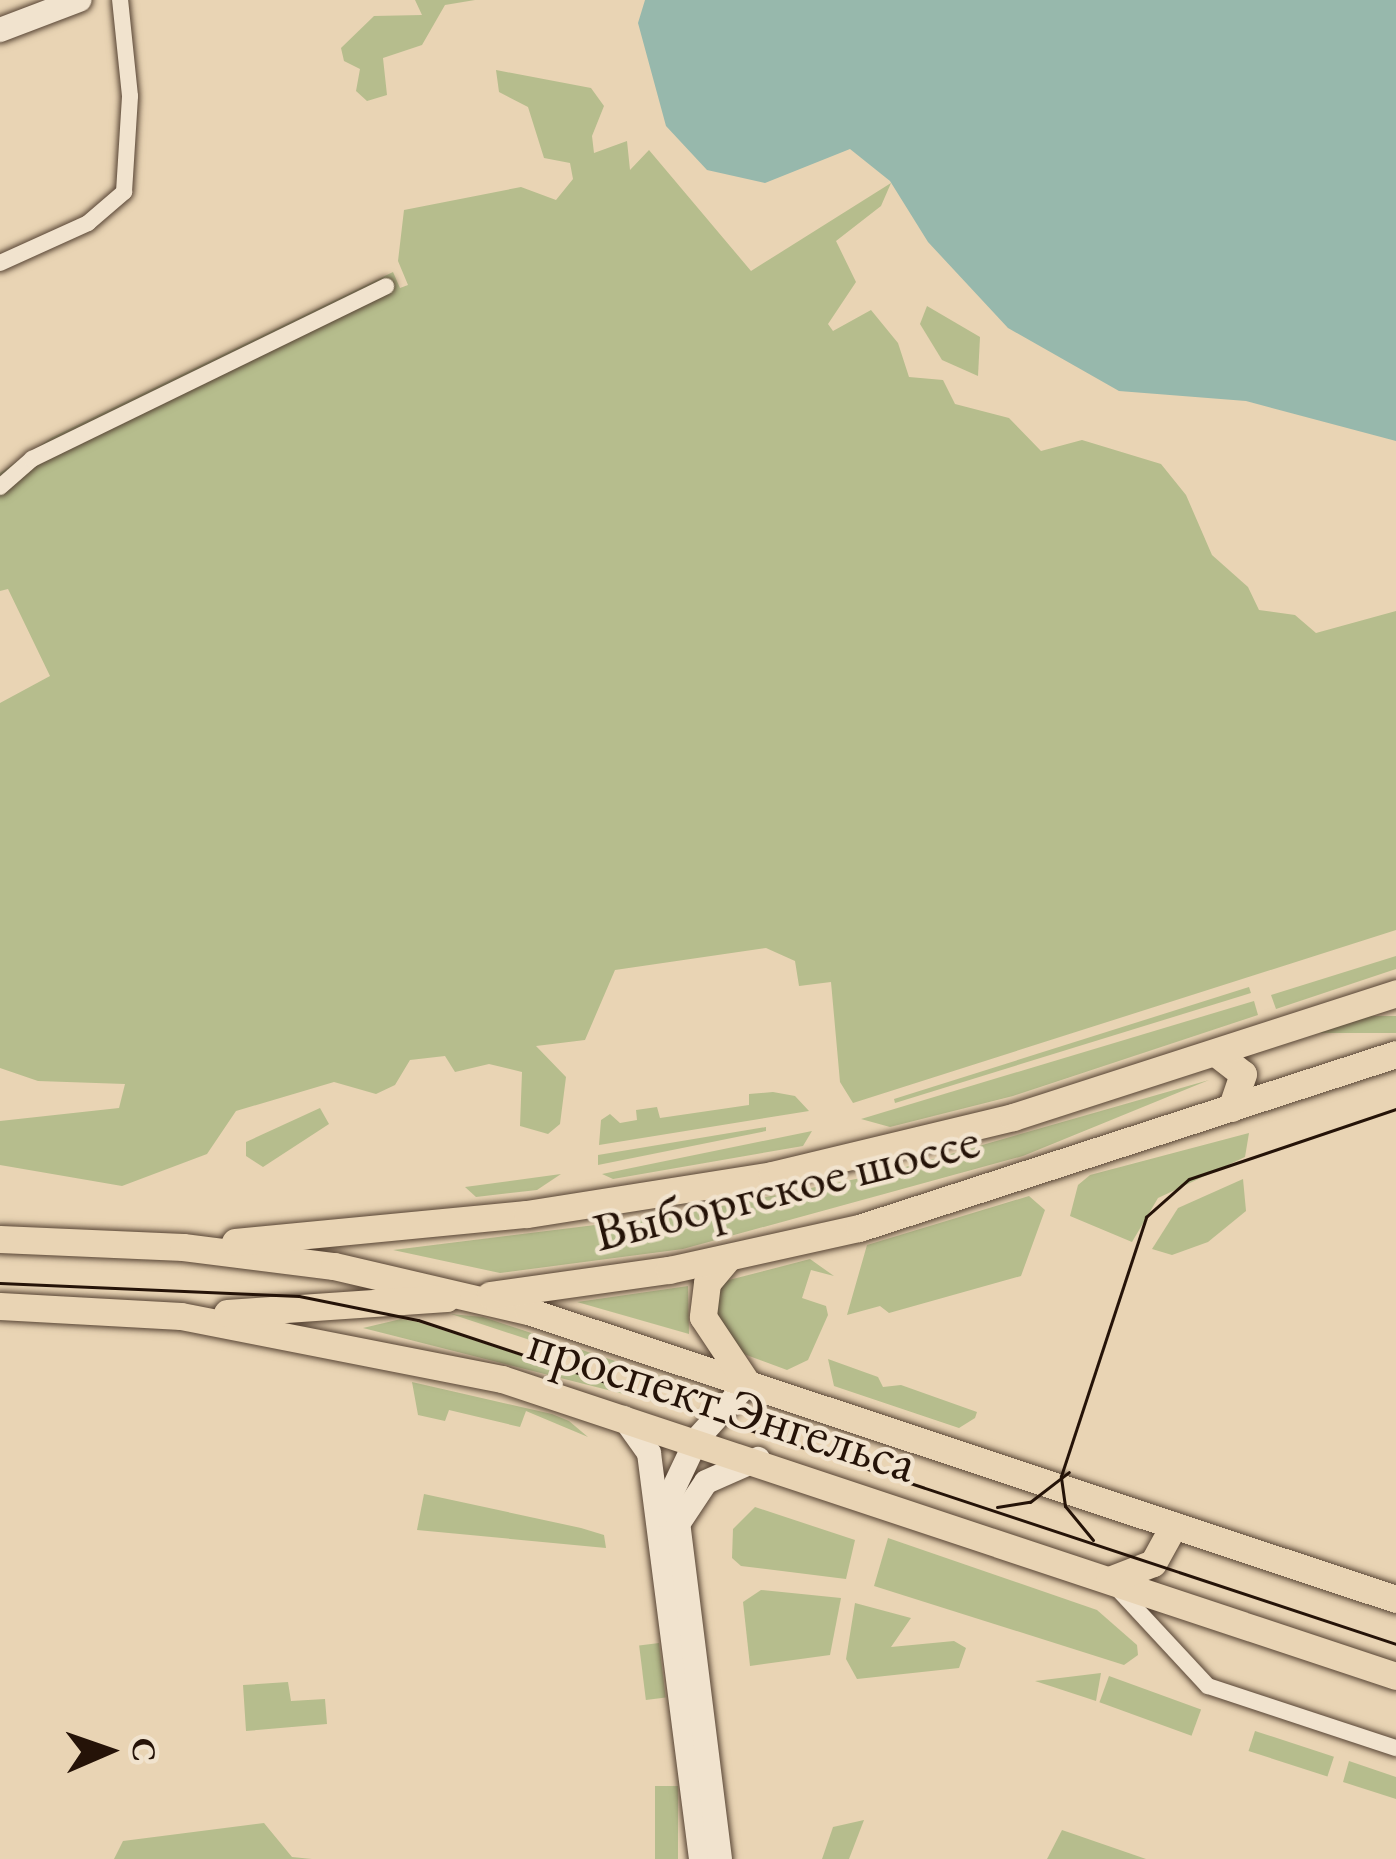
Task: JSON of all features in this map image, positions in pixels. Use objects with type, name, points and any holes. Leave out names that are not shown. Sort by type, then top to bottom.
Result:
[{"type":"main road","name":"Выборгское шоссе","points":[[183,1247],[527,1214],[711,1187],[953,1133],[1396,993]]},
{"type":"main road","points":[[1216,1053],[1243,1074],[1232,1108]]},
{"type":"main road","name":"Выборгское шоссе","points":[[181,1316],[472,1297],[727,1259],[859,1228],[1396,1054]]},
{"type":"main road","name":"проспект Энгельса","points":[[0,1239],[183,1247],[334,1266],[472,1297],[1396,1599]]},
{"type":"main road","points":[[727,1259],[706,1283],[703,1317],[748,1384]]},
{"type":"main road","name":"проспект Энгельса","points":[[0,1306],[181,1316],[392,1353],[697,1439],[1396,1676]]},
{"type":"main road","points":[[1109,1580],[1153,1563],[1174,1525]]},
{"type":"street","points":[[0,30],[79,0]]},
{"type":"street","points":[[0,263],[88,223],[124,192],[130,96],[120,0]]},
{"type":"street","points":[[0,487],[52,448],[386,286]]},
{"type":"street","points":[[658,1522],[697,1439],[748,1384]]},
{"type":"street","points":[[622,1416],[649,1453],[701,1859]]},
{"type":"street","points":[[720,1859],[678,1524],[706,1482],[758,1459]]},
{"type":"street","points":[[1109,1580],[1208,1686],[1396,1748]]},
{"type":"green space","points":[[415,0],[475,0],[445,5],[422,45],[383,58],[387,95],[367,101],[356,91],[360,69],[344,61],[341,48],[374,16],[422,15]]},
{"type":"green space","points":[[496,70],[591,88],[604,106],[592,136],[594,153],[627,141],[630,170],[649,150],[751,271],[891,183],[881,206],[836,241],[856,282],[828,324],[833,331],[871,310],[898,343],[909,377],[943,380],[955,404],[1009,418],[1041,451],[1082,440],[1161,464],[1186,495],[1212,555],[1248,587],[1259,610],[1295,615],[1316,633],[1396,611],[1396,930],[853,1103],[840,1082],[831,982],[799,986],[795,961],[766,948],[615,970],[585,1040],[536,1046],[566,1077],[560,1124],[548,1134],[520,1126],[522,1072],[489,1064],[455,1072],[445,1056],[410,1060],[395,1085],[376,1094],[334,1082],[236,1111],[207,1154],[122,1186],[0,1165],[0,1121],[119,1108],[125,1084],[38,1081],[0,1068],[0,703],[50,676],[8,589],[0,591],[0,473],[51,438],[393,272],[400,288],[408,285],[398,261],[404,210],[521,187],[556,200],[573,179],[570,163],[544,158],[528,107],[499,92]]},
{"type":"green space","points":[[927,306],[980,337],[978,376],[942,360],[920,324]]},
{"type":"green space","points":[[1396,956],[1396,969],[1276,1009],[1271,995]]},
{"type":"green space","points":[[1249,987],[1251,993],[895,1103],[894,1099]]},
{"type":"green space","points":[[1254,1001],[1258,1015],[1013,1096],[890,1127],[861,1119]]},
{"type":"green space","points":[[1286,1016],[1396,1016],[1396,1033],[1286,1033]]},
{"type":"green space","points":[[1209,1080],[1023,1156],[683,1249],[500,1273],[393,1250],[676,1215],[881,1174]]},
{"type":"green space","points":[[749,1094],[795,1096],[809,1111],[599,1145],[601,1120],[610,1114],[620,1123],[637,1120],[636,1110],[657,1107],[660,1118],[749,1105]]},
{"type":"green space","points":[[320,1108],[329,1124],[263,1167],[246,1156],[246,1142]]},
{"type":"green space","points":[[766,1127],[766,1131],[598,1165],[598,1155]]},
{"type":"green space","points":[[812,1131],[803,1146],[613,1179],[602,1174]]},
{"type":"green space","points":[[1249,1133],[1245,1157],[1158,1198],[1132,1242],[1070,1216],[1078,1185],[1090,1175]]},
{"type":"green space","points":[[561,1174],[537,1190],[476,1197],[465,1187]]},
{"type":"green space","points":[[1243,1179],[1246,1211],[1208,1242],[1172,1255],[1152,1249],[1178,1208]]},
{"type":"green space","points":[[1029,1196],[1045,1210],[1021,1276],[889,1313],[880,1306],[847,1315],[867,1245]]},
{"type":"green space","points":[[810,1259],[834,1276],[811,1270],[802,1298],[826,1306],[828,1315],[808,1360],[787,1370],[733,1350],[711,1302],[725,1281]]},
{"type":"green space","points":[[688,1286],[689,1334],[577,1302]]},
{"type":"green space","points":[[451,1314],[483,1317],[708,1392],[702,1397]]},
{"type":"green space","points":[[401,1319],[418,1322],[687,1410],[363,1328]]},
{"type":"green space","points":[[828,1359],[878,1377],[883,1387],[901,1385],[977,1412],[975,1418],[959,1428],[834,1386]]},
{"type":"green space","points":[[412,1382],[552,1414],[588,1437],[526,1411],[520,1427],[449,1410],[445,1421],[418,1415]]},
{"type":"green space","points":[[424,1494],[581,1528],[604,1535],[606,1548],[417,1530]]},
{"type":"green space","points":[[755,1507],[855,1540],[846,1579],[741,1566],[732,1558],[733,1529]]},
{"type":"green space","points":[[888,1538],[1097,1610],[1137,1645],[1138,1655],[1124,1665],[874,1586]]},
{"type":"green space","points":[[761,1590],[841,1598],[830,1655],[750,1666],[743,1602]]},
{"type":"green space","points":[[855,1603],[911,1618],[891,1647],[954,1641],[966,1648],[959,1668],[857,1679],[846,1659]]},
{"type":"green space","points":[[659,1643],[666,1698],[646,1700],[639,1645]]},
{"type":"green space","points":[[1101,1673],[1096,1701],[1035,1681]]},
{"type":"green space","points":[[1109,1676],[1201,1710],[1192,1736],[1099,1702]]},
{"type":"green space","points":[[288,1682],[291,1701],[325,1699],[327,1724],[246,1731],[243,1685]]},
{"type":"green space","points":[[1255,1731],[1334,1757],[1327,1777],[1249,1751]]},
{"type":"green space","points":[[1349,1761],[1396,1777],[1396,1799],[1343,1782]]},
{"type":"green space","points":[[655,1786],[678,1786],[678,1859],[655,1859]]},
{"type":"green space","points":[[864,1820],[849,1859],[822,1859],[833,1827]]},
{"type":"green space","points":[[264,1823],[292,1857],[312,1859],[114,1859],[123,1841]]},
{"type":"green space","points":[[1062,1830],[1146,1859],[1047,1859]]},
{"type":"water","points":[[645,0],[1396,0],[1396,441],[1246,401],[1119,391],[1008,328],[928,242],[890,181],[850,149],[765,183],[707,170],[666,126],[638,23]]},
{"type":"tram line","points":[[1093,1540],[1065,1506],[1061,1476],[1146,1217],[1189,1179],[1396,1109]]},
{"type":"tram line","points":[[0,1283],[299,1296],[418,1320],[1396,1644]]},
{"type":"tram line","points":[[997,1507],[1030,1502],[1069,1472]]}]
